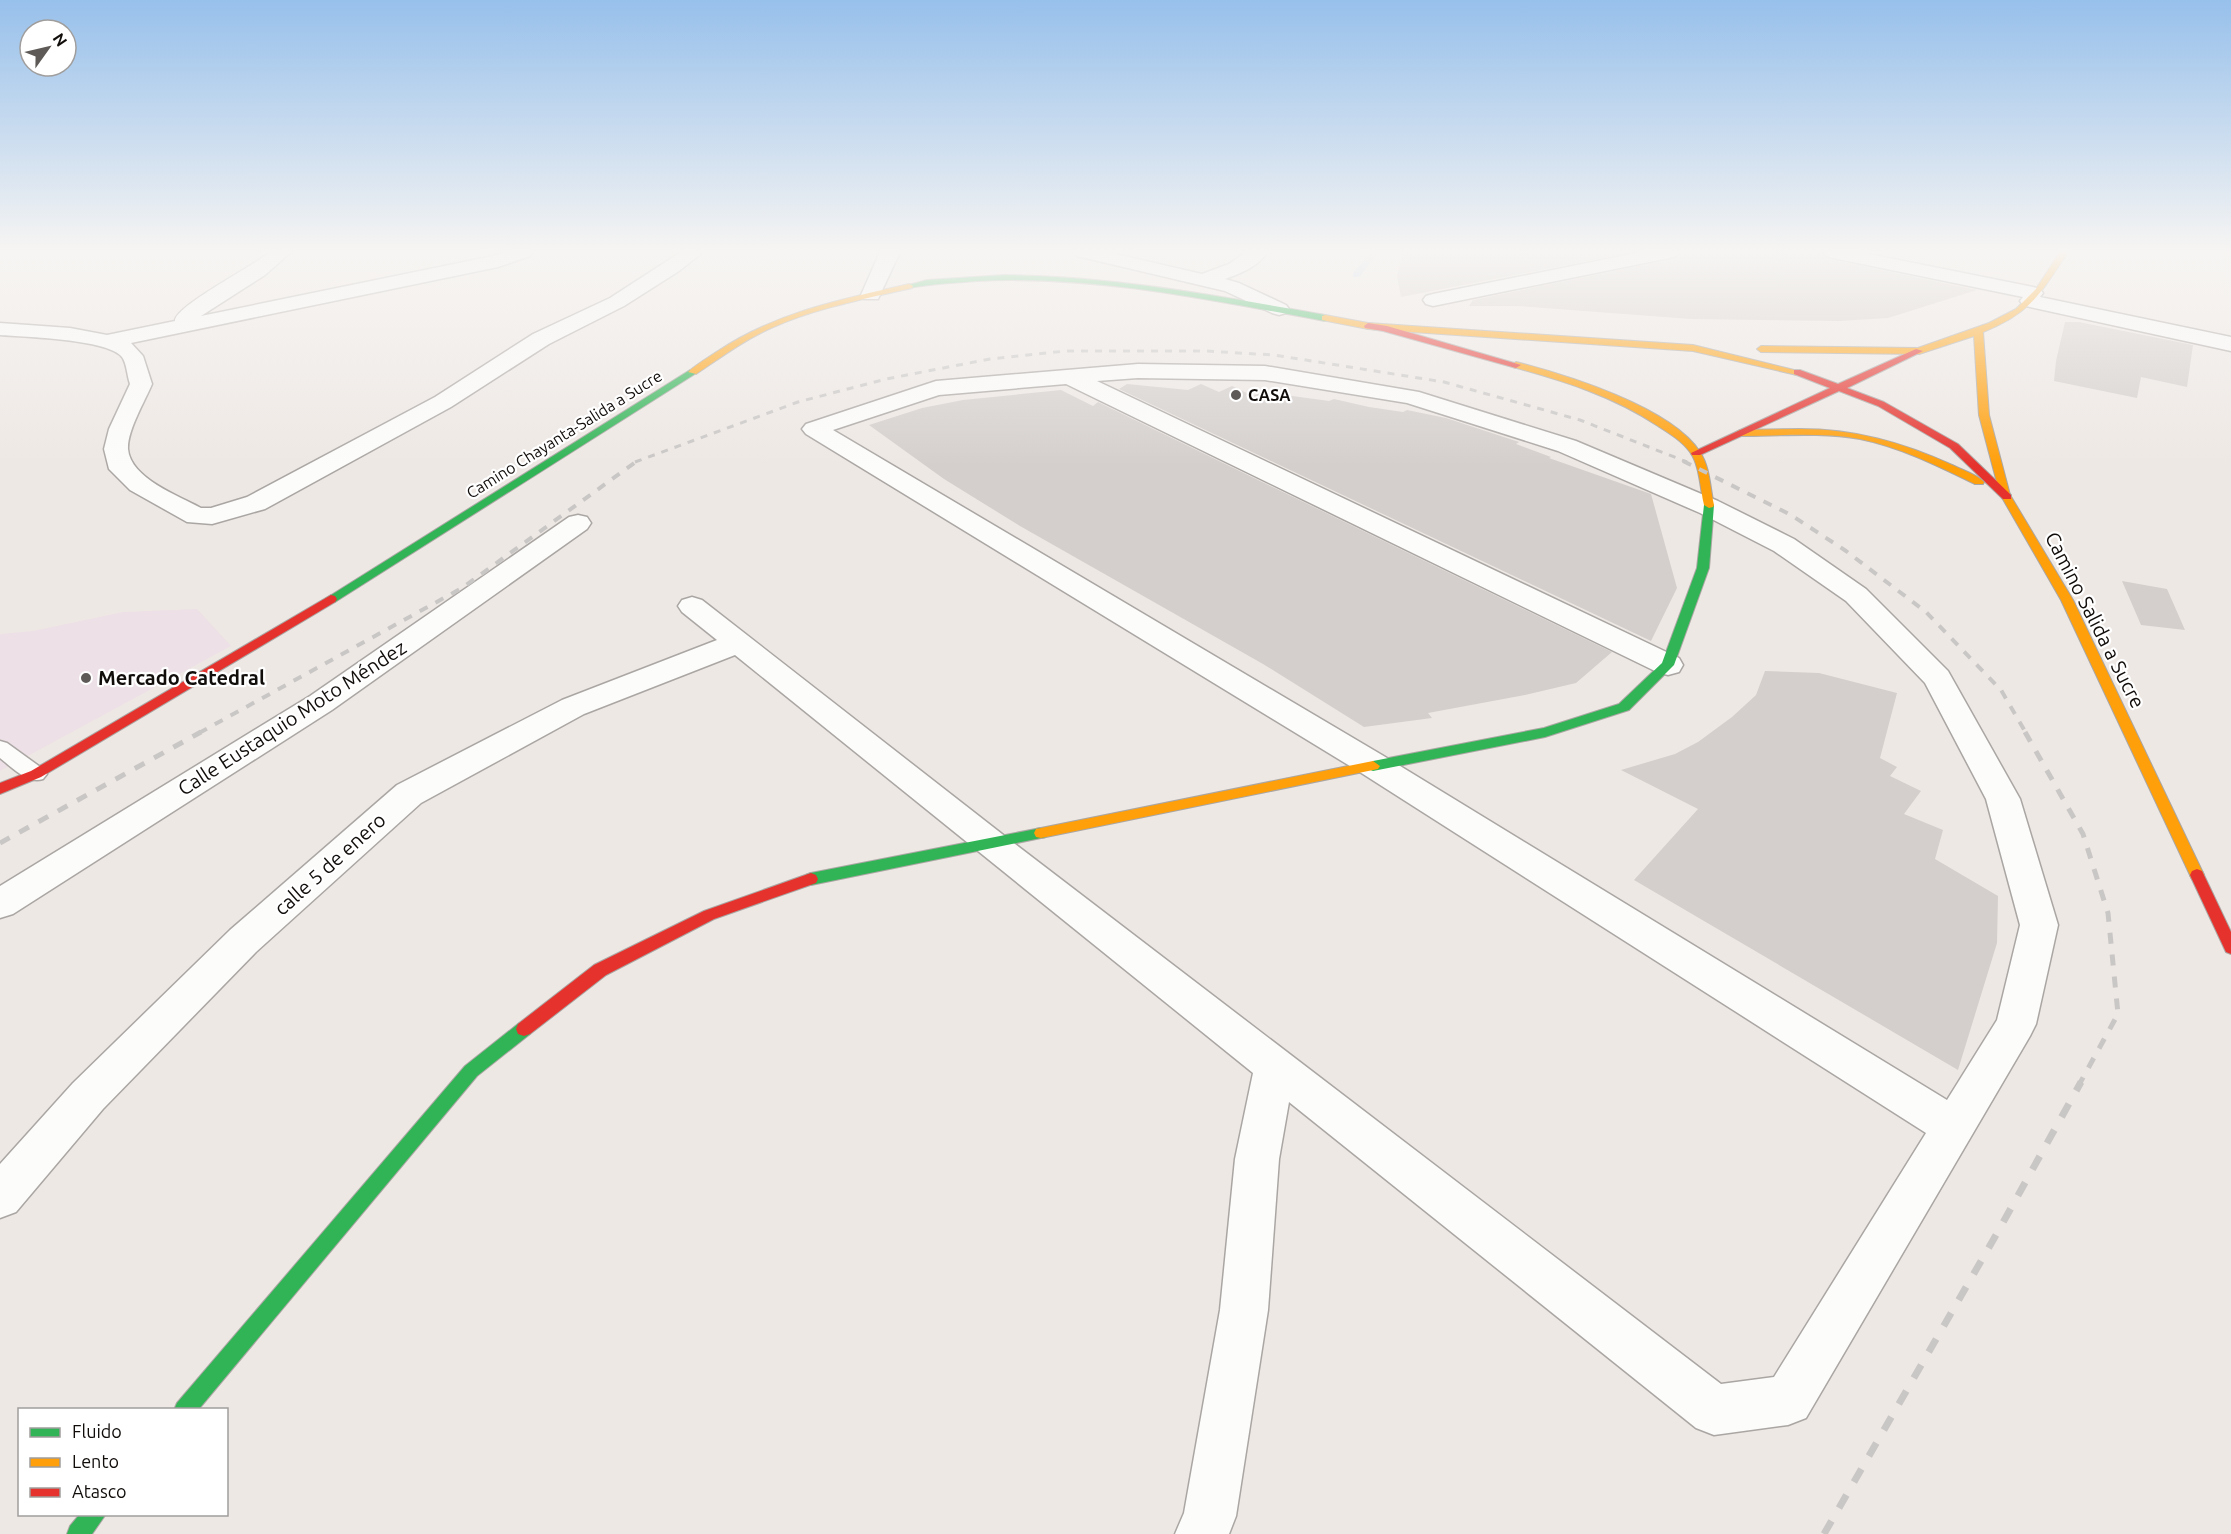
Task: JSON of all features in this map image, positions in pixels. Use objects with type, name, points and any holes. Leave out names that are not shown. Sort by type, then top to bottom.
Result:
[{"type":"main road","name":"Camino Chayanta-Salida a Sucre","points":[[0,789],[36,774],[335,597],[748,336],[775,324]]},
{"type":"main road","name":"Camino Chayanta-Salida a Sucre","points":[[1355,324],[1693,348],[1798,372],[1838,386]]},
{"type":"main road","points":[[1696,453],[1918,351],[1992,324]]},
{"type":"main road","points":[[186,1408],[471,1071],[600,970],[709,915],[818,877],[1545,732],[1624,707],[1668,665],[1703,568],[1709,507],[1696,453],[1684,440],[1655,419],[1624,401],[1586,384],[1384,328],[1368,326]]},
{"type":"main road","points":[[1978,330],[1986,427],[2001,471],[2005,494]]},
{"type":"main road","points":[[1693,348],[1849,352],[1918,351]]},
{"type":"main road","name":"Camino Salida a Sucre","points":[[1838,386],[1881,404],[1954,446],[2005,494],[2067,600],[2231,948]]},
{"type":"main road","points":[[1740,433],[1845,434],[1897,447],[1952,468],[2005,494]]},
{"type":"main road","points":[[78,1534],[94,1516]]},
{"type":"street","points":[[108,341],[186,324]]},
{"type":"street","points":[[0,329],[86,337],[119,343],[130,352],[141,384],[121,429],[116,449],[122,469],[139,485],[196,516],[212,516],[256,503],[443,402],[541,339],[573,324]]},
{"type":"street","points":[[2144,324],[2231,344]]},
{"type":"street","points":[[692,606],[990,843],[1714,1410],[1788,1400],[1954,1127],[2016,1024],[2039,925],[2003,800],[1937,678],[1856,595],[1784,545],[1709,507],[1567,446],[1411,397],[1265,373],[1138,371],[936,388],[814,429],[1375,766],[1954,1127]]},
{"type":"street","points":[[1069,376],[1668,665]]},
{"type":"street","name":"Calle Eustaquio Moto Méndez","points":[[0,904],[321,704],[578,523]]},
{"type":"street","name":"calle 5 de enero","points":[[0,1197],[88,1096],[235,949],[409,794],[573,707],[738,643]]},
{"type":"street","points":[[1203,1534],[1210,1516],[1244,1310],[1257,1158],[1275,1065]]},
{"type":"lane","points":[[0,748],[36,774]]},
{"type":"shaded area","name":"Mercado Catedral","points":[[197,609],[231,646],[0,771],[0,634],[33,631],[123,612]]},
{"type":"building","points":[[2065,324],[2087,324],[2193,345],[2187,387],[2141,377],[2137,398],[2054,381]]},
{"type":"building","points":[[1127,384],[1188,390],[1201,384],[1219,392],[1232,386],[1253,396],[1262,392],[1329,401],[1334,399],[1369,407],[1403,412],[1407,410],[1446,418],[1519,442],[1516,444],[1551,457],[1549,458],[1651,494],[1677,588],[1651,641],[1119,389]]},
{"type":"building","points":[[1061,390],[1093,406],[1098,402],[1612,652],[1576,683],[1428,713],[1432,718],[1364,727],[1263,664],[1020,526],[944,479],[869,425],[922,408],[963,400]]},
{"type":"building","points":[[2122,581],[2167,589],[2185,630],[2141,625]]},
{"type":"building","points":[[1765,671],[1819,673],[1897,693],[1880,758],[1897,767],[1890,776],[1921,791],[1904,814],[1943,830],[1935,859],[1998,896],[1997,943],[1958,1070],[1634,880],[1698,809],[1621,770],[1675,754],[1698,742],[1732,717],[1756,695]]},
{"type":"railway","points":[[636,462],[798,402],[886,379],[990,359],[1066,351],[1205,351],[1274,355],[1444,382],[1580,420],[1687,462]]},
{"type":"railway","points":[[1683,461],[1791,515],[1846,551],[1926,612],[2001,690],[2026,733]]},
{"type":"railway","points":[[199,733],[462,588],[636,462]]},
{"type":"railway","points":[[0,843],[201,732]]},
{"type":"railway","points":[[2025,732],[2083,834],[2108,913],[2118,1014],[2080,1083]]},
{"type":"railway","points":[[1824,1534],[2081,1082]]},
{"type":"traffic: fast","points":[[331,599],[693,372]]},
{"type":"traffic: fast","points":[[1373,766],[1545,732],[1624,707],[1668,665],[1703,568],[1709,505]]},
{"type":"traffic: fast","points":[[811,879],[1041,833]]},
{"type":"traffic: fast","points":[[186,1408],[471,1071],[524,1029]]},
{"type":"traffic: fast","points":[[78,1534],[93,1516]]},
{"type":"traffic: slow","points":[[693,372],[747,337],[774,324]]},
{"type":"traffic: slow","points":[[1355,324],[1693,348],[1797,372]]},
{"type":"traffic: slow","points":[[1919,351],[1995,324]]},
{"type":"traffic: slow","points":[[1978,330],[1984,415],[2005,494]]},
{"type":"traffic: slow","points":[[1761,349],[1918,351]]},
{"type":"traffic: slow","points":[[1516,365],[1595,389],[1632,406],[1668,428],[1695,452],[1702,471],[1709,505]]},
{"type":"traffic: slow","points":[[1740,433],[1814,432],[1875,439],[1935,461],[1979,482]]},
{"type":"traffic: slow","points":[[2007,497],[2067,600],[2197,875]]},
{"type":"traffic: slow","points":[[1041,833],[1373,766]]},
{"type":"traffic: jam","points":[[1368,326],[1384,328],[1516,365]]},
{"type":"traffic: jam","points":[[1696,453],[1919,351]]},
{"type":"traffic: jam","points":[[1797,372],[1881,404],[1954,446],[2007,497]]},
{"type":"traffic: jam","points":[[0,789],[36,774],[331,599]]},
{"type":"traffic: jam","points":[[2197,875],[2231,948]]},
{"type":"traffic: jam","points":[[524,1029],[600,970],[709,915],[811,879]]},
{"type":"place","name":"CASA","points":[[1236,395]]},
{"type":"place","name":"Mercado Catedral","points":[[86,678]]}]
